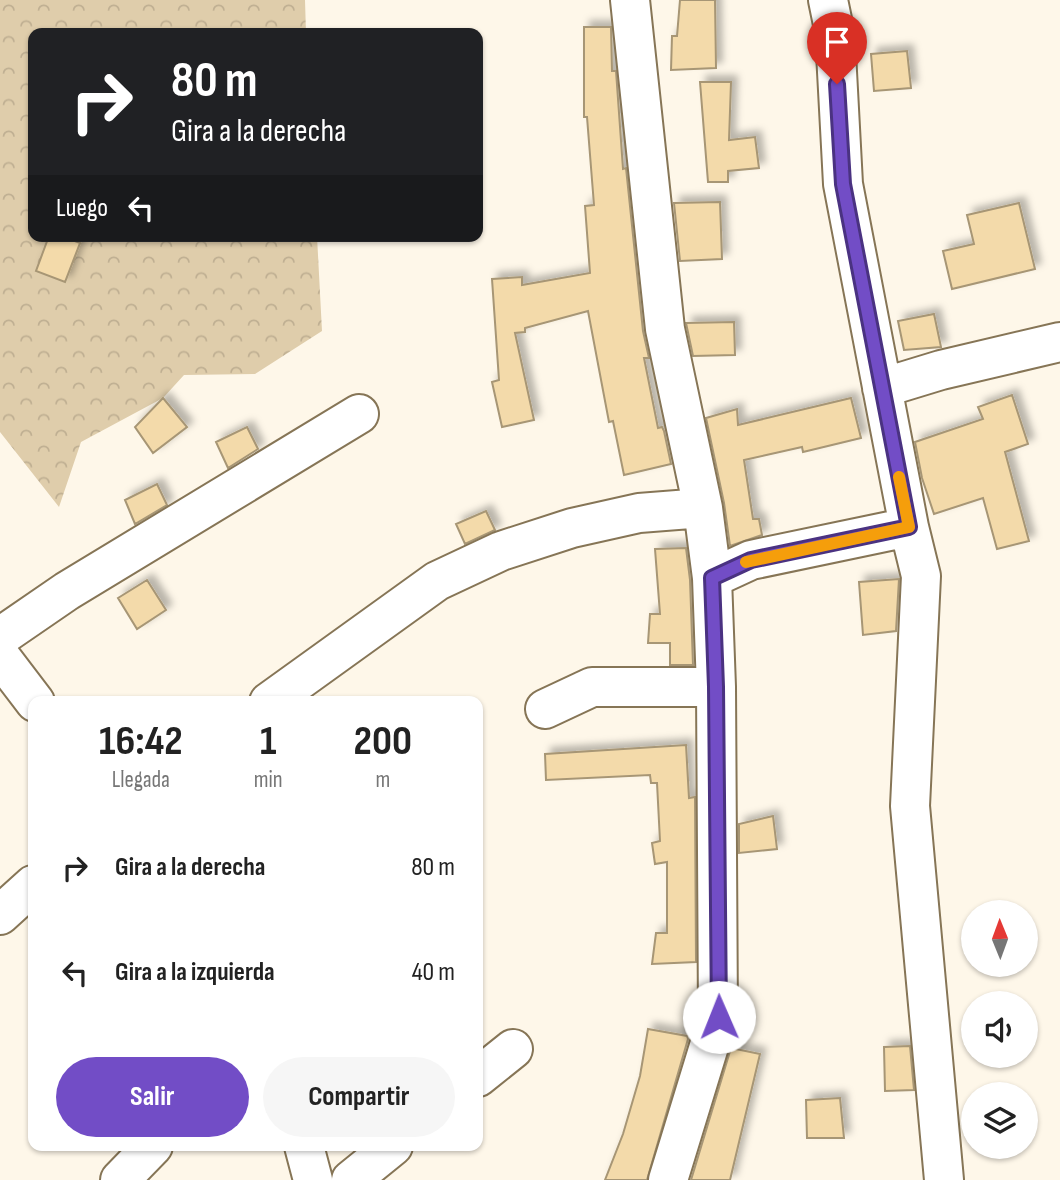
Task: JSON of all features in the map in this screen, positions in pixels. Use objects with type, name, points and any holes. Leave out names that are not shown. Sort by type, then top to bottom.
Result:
[{"type":"street","points":[[630,0],[665,329],[703,508],[712,578],[716,687],[719,1017],[668,1180]]},
{"type":"street","points":[[828,0],[835,34],[843,184],[909,527],[922,576],[910,806],[944,1180]]},
{"type":"street","points":[[883,388],[941,370],[1060,342]]},
{"type":"street","points":[[0,637],[68,591],[359,414]]},
{"type":"street","points":[[277,696],[437,581],[502,551],[572,528],[625,516],[703,508]]},
{"type":"street","points":[[712,578],[751,560],[909,527]]},
{"type":"street","points":[[0,656],[30,696]]},
{"type":"street","points":[[545,709],[592,687],[716,687]]},
{"type":"street","points":[[0,915],[28,890]]},
{"type":"street","points":[[483,1073],[513,1049]]},
{"type":"street","points":[[120,1180],[148,1151]]},
{"type":"street","points":[[305,1151],[313,1180]]},
{"type":"street","points":[[351,1180],[387,1151]]},
{"type":"green space","points":[[0,0],[305,0],[306,28],[28,28],[28,242],[317,242],[322,331],[255,374],[184,375],[163,398],[81,442],[59,507],[0,432]]},
{"type":"building","points":[[680,0],[715,0],[716,68],[671,70],[672,36],[677,36]]},
{"type":"building","points":[[584,27],[611,27],[612,71],[616,71],[623,169],[626,168],[643,331],[649,358],[644,358],[658,428],[662,427],[664,431],[671,464],[624,475],[613,421],[609,422],[588,311],[515,333],[534,420],[502,427],[492,382],[499,380],[492,279],[522,277],[522,285],[590,273],[585,206],[594,205],[587,117],[584,117]]},
{"type":"building","points":[[907,51],[911,88],[874,91],[871,54]]},
{"type":"building","points":[[700,82],[731,82],[729,140],[755,137],[759,168],[728,171],[728,182],[708,182]]},
{"type":"building","points":[[720,202],[722,259],[680,261],[674,203]]},
{"type":"building","points":[[1019,203],[1035,269],[952,289],[943,251],[974,244],[967,215]]},
{"type":"building","points":[[47,242],[80,243],[65,282],[36,271]]},
{"type":"building","points":[[934,314],[941,347],[904,350],[898,321]]},
{"type":"building","points":[[734,322],[735,355],[693,356],[686,323]]},
{"type":"building","points":[[1012,395],[1028,444],[1005,452],[1029,541],[997,549],[983,498],[934,514],[922,478],[915,442],[983,419],[978,407]]},
{"type":"building","points":[[163,398],[187,427],[153,453],[135,427]]},
{"type":"building","points":[[851,398],[861,438],[803,452],[802,447],[744,460],[753,519],[759,519],[762,535],[730,546],[706,418],[737,409],[738,425]]},
{"type":"building","points":[[247,427],[258,449],[228,468],[216,442]]},
{"type":"building","points":[[157,484],[167,505],[135,524],[125,500]]},
{"type":"building","points":[[486,511],[495,530],[465,544],[456,524]]},
{"type":"building","points":[[686,548],[693,665],[670,665],[670,643],[648,643],[650,614],[660,614],[655,549]]},
{"type":"building","points":[[899,579],[896,631],[863,635],[859,582]]},
{"type":"building","points":[[147,580],[166,610],[137,629],[118,598]]},
{"type":"building","points":[[686,745],[689,798],[695,797],[696,962],[652,964],[656,933],[667,933],[667,862],[655,864],[652,843],[660,841],[657,783],[651,783],[650,775],[546,780],[545,754]]},
{"type":"building","points":[[773,816],[777,849],[739,853],[739,824]]},
{"type":"building","points":[[648,1029],[687,1036],[688,1039],[647,1180],[605,1180],[623,1134],[640,1076]]},
{"type":"building","points":[[910,1046],[914,1090],[885,1091],[884,1047]]},
{"type":"building","points":[[731,1048],[760,1054],[730,1180],[691,1180]]},
{"type":"building","points":[[840,1098],[844,1138],[807,1138],[806,1100]]},
{"type":"slow traffic","points":[[746,562],[909,527],[899,477]]},
{"type":"route","points":[[719,1017],[716,687],[712,578],[751,560],[909,527],[843,184],[837,84]]}]
